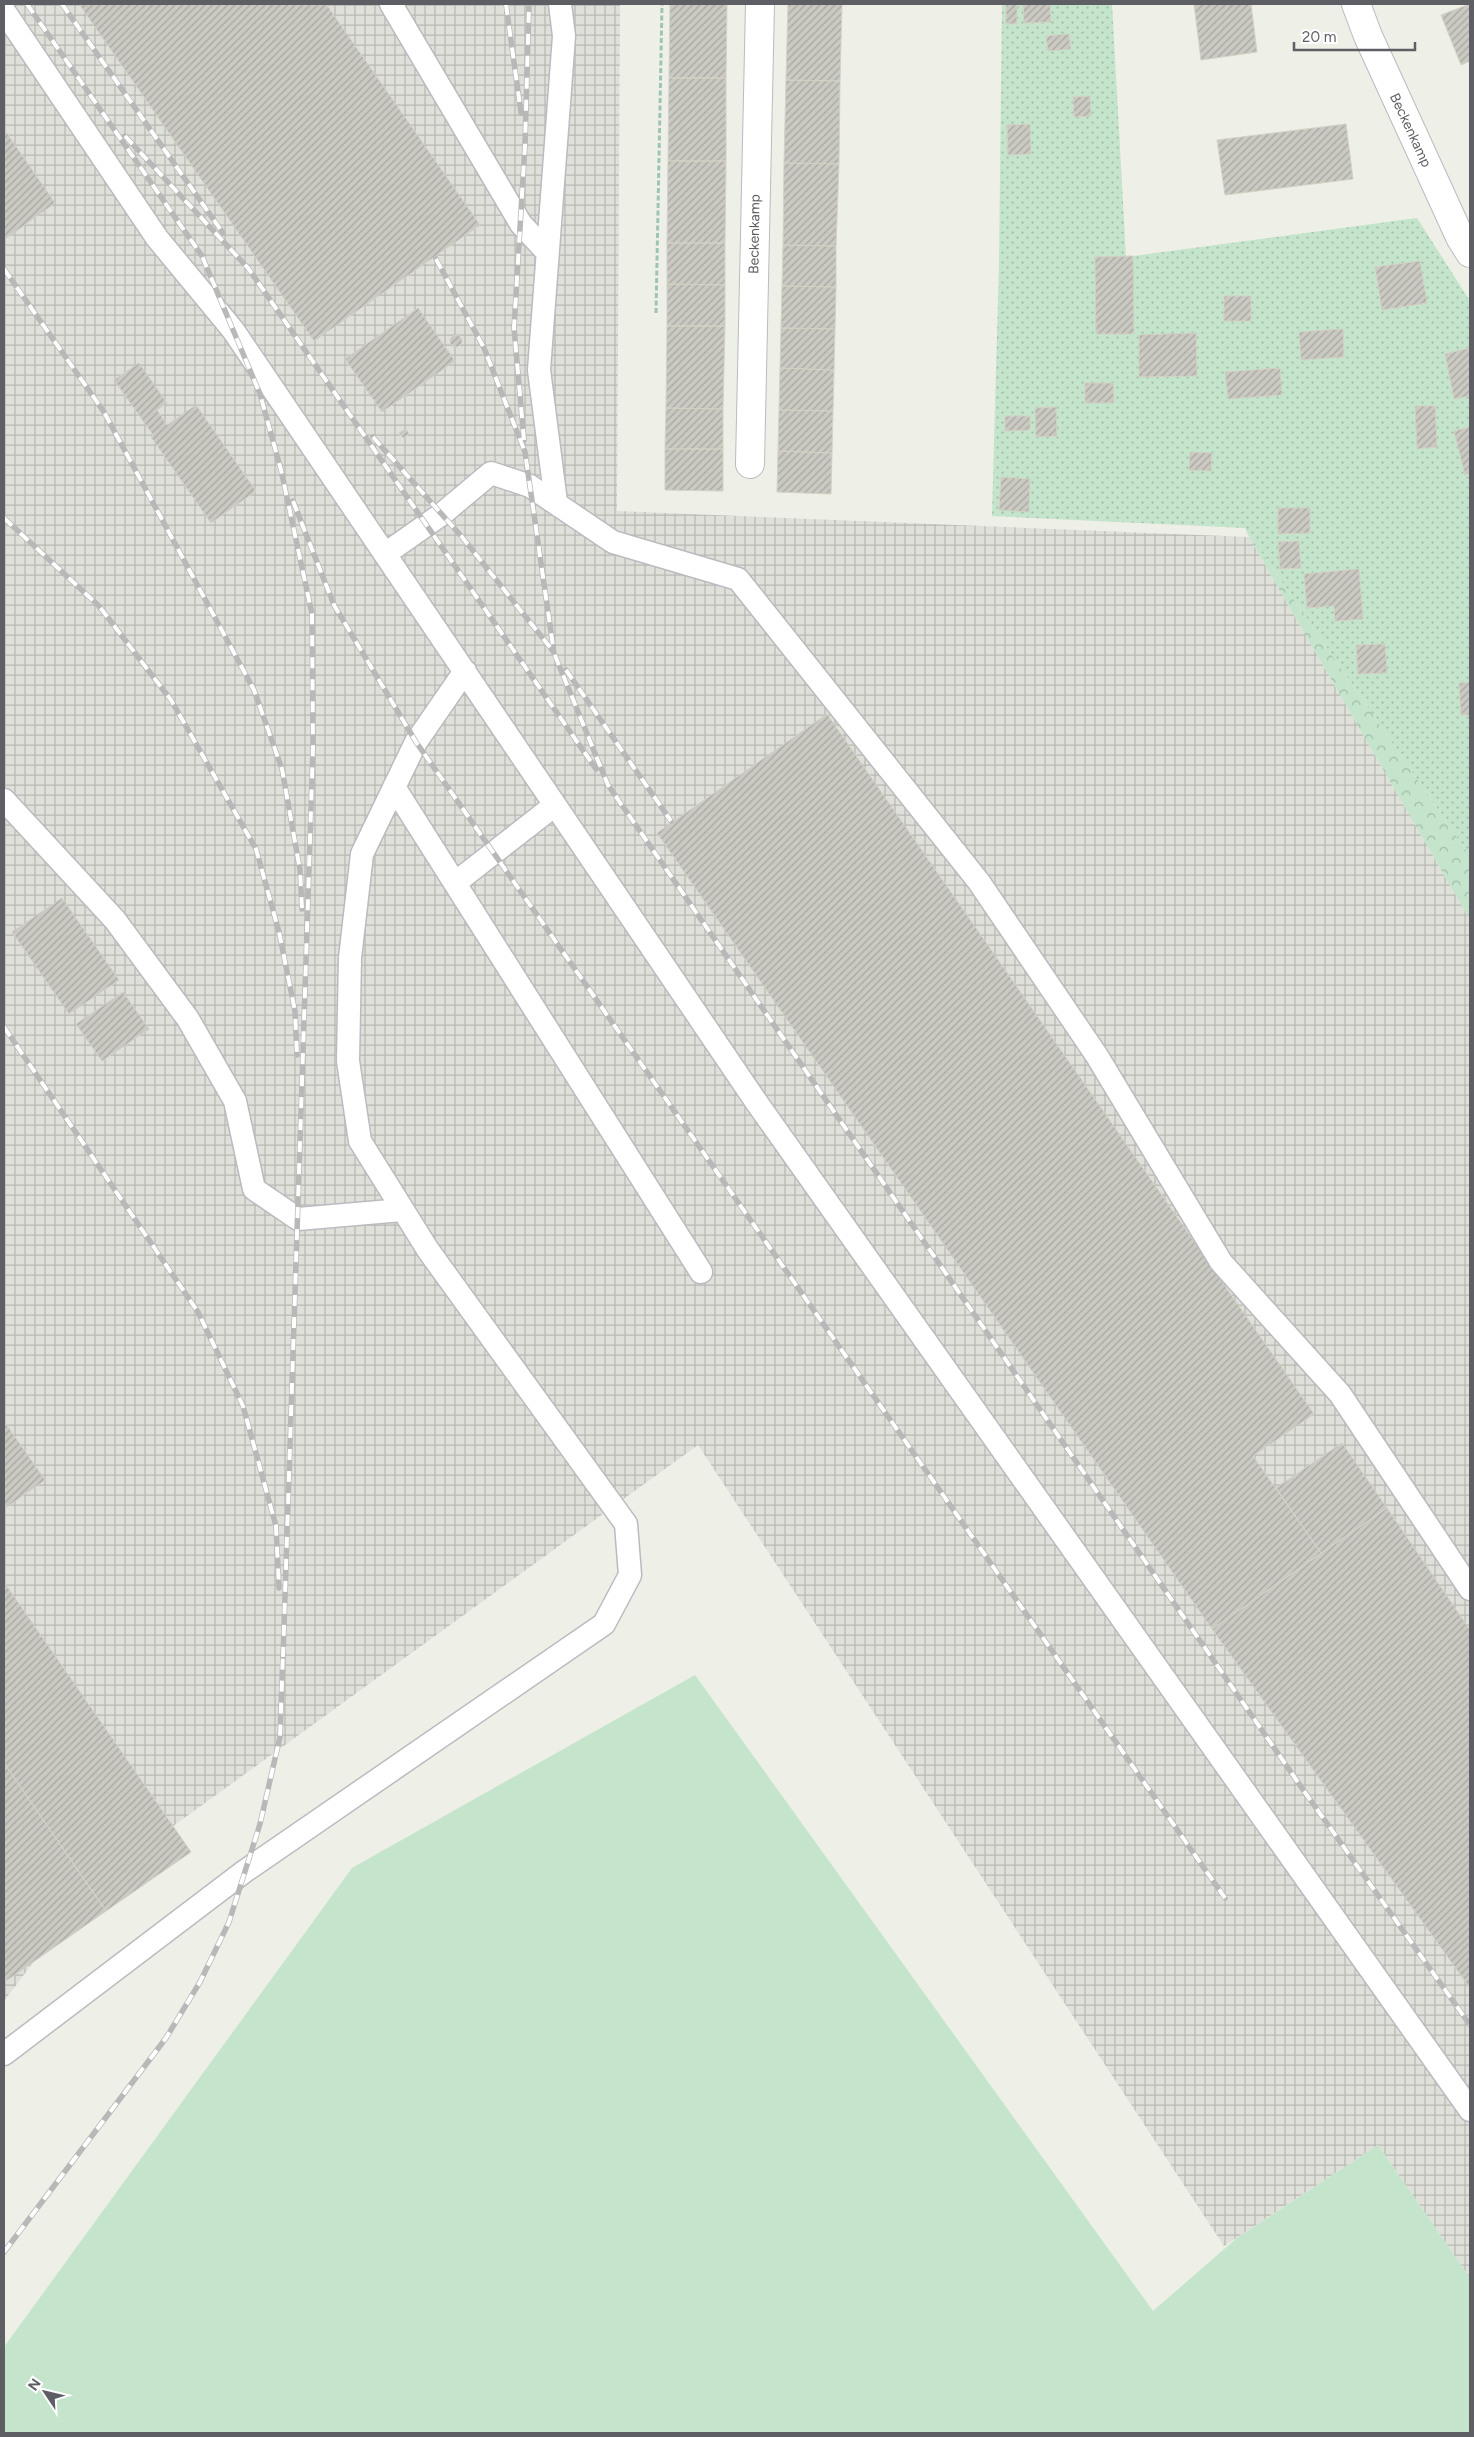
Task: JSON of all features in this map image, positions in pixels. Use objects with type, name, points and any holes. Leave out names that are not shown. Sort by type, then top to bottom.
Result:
[{"type":"street","name":"Beckenkamp","points":[[750,464],[760,4]]},
{"type":"street","name":"Beckenkamp","points":[[1356,4],[1376,54],[1460,237],[1470,253]]},
{"type":"lane","points":[[391,4],[521,224],[546,252]]},
{"type":"lane","points":[[556,502],[538,370],[564,36],[560,4]]},
{"type":"lane","points":[[4,11],[157,238],[233,330],[756,1103],[1470,2110]]},
{"type":"lane","points":[[385,554],[442,514],[491,473],[530,486],[613,542],[738,580],[979,882],[1097,1056],[1221,1262],[1340,1394],[1470,1589]]},
{"type":"lane","points":[[6,2047],[245,1871],[604,1624],[630,1575],[626,1524],[428,1250],[360,1141],[348,1061],[350,958],[362,854],[416,742],[464,671]]},
{"type":"lane","points":[[394,787],[701,1272]]},
{"type":"lane","points":[[4,800],[115,920],[188,1019],[235,1101],[254,1189],[298,1219],[402,1210]]},
{"type":"lane","points":[[455,883],[555,805]]},
{"type":"path","points":[[656,312],[662,4]]},
{"type":"shaded area","points":[[4,4],[620,4],[617,511],[1249,537],[1470,920],[1470,2278],[1378,2145],[1224,2246],[698,1445],[92,1885],[4,2001]]},
{"type":"green space","points":[[1002,4],[1112,4],[1126,257],[1417,218],[1470,301],[1470,856],[1245,528],[992,516],[999,263]]},
{"type":"green space","points":[[1245,528],[1470,856],[1470,920],[1249,537]]},
{"type":"green space","points":[[695,1675],[1153,2311],[1237,2238],[1378,2145],[1470,2278],[1470,2433],[4,2433],[4,2347],[352,1868]]},
{"type":"building","points":[[79,4],[326,4],[480,225],[314,341]]},
{"type":"building","points":[[670,4],[727,4],[726,78],[669,78]]},
{"type":"building","points":[[788,4],[842,4],[840,81],[786,80]]},
{"type":"building","points":[[1006,4],[1017,4],[1017,24],[1006,24]]},
{"type":"building","points":[[1023,4],[1050,4],[1051,22],[1024,23]]},
{"type":"building","points":[[1194,4],[1251,4],[1257,52],[1201,60]]},
{"type":"building","points":[[1470,4],[1470,61],[1461,65],[1441,15]]},
{"type":"building","points":[[1069,34],[1071,49],[1048,51],[1046,36]]},
{"type":"building","points":[[669,78],[726,78],[726,161],[668,161]]},
{"type":"building","points":[[786,80],[840,81],[839,164],[784,163]]},
{"type":"building","points":[[1090,96],[1091,116],[1074,117],[1073,97]]},
{"type":"building","points":[[1030,124],[1031,154],[1008,155],[1007,125]]},
{"type":"building","points":[[1346,124],[1353,179],[1225,195],[1217,140]]},
{"type":"building","points":[[4,129],[55,203],[4,240]]},
{"type":"building","points":[[668,161],[726,161],[725,243],[667,243]]},
{"type":"building","points":[[784,163],[839,164],[836,246],[783,245]]},
{"type":"building","points":[[667,243],[725,243],[725,285],[667,284]]},
{"type":"building","points":[[783,245],[836,246],[836,287],[782,286]]},
{"type":"building","points":[[1133,256],[1134,334],[1096,334],[1095,257]]},
{"type":"building","points":[[1420,261],[1427,303],[1382,310],[1375,267]]},
{"type":"building","points":[[667,284],[725,285],[725,326],[667,326]]},
{"type":"building","points":[[782,286],[836,287],[835,329],[781,328]]},
{"type":"building","points":[[1224,296],[1251,296],[1251,321],[1224,321]]},
{"type":"building","points":[[418,308],[455,361],[382,412],[345,359]]},
{"type":"building","points":[[667,326],[725,326],[723,409],[666,408]]},
{"type":"building","points":[[781,328],[835,329],[834,370],[780,368]]},
{"type":"building","points":[[1343,329],[1344,357],[1301,360],[1299,332]]},
{"type":"building","points":[[1196,333],[1197,376],[1139,377],[1139,335]]},
{"type":"building","points":[[454,335],[458,335],[462,341],[458,347],[454,347],[450,343],[450,339]]},
{"type":"building","points":[[1470,348],[1470,396],[1454,399],[1445,354]]},
{"type":"building","points":[[139,363],[167,403],[157,410],[167,425],[196,405],[256,491],[211,523],[114,380]]},
{"type":"building","points":[[780,368],[834,370],[833,411],[779,410]]},
{"type":"building","points":[[1280,368],[1282,395],[1228,399],[1225,372]]},
{"type":"building","points":[[1085,383],[1113,383],[1114,403],[1085,403]]},
{"type":"building","points":[[1415,406],[1435,406],[1437,447],[1417,449]]},
{"type":"building","points":[[1056,407],[1057,436],[1036,437],[1035,408]]},
{"type":"building","points":[[666,408],[723,409],[723,449],[665,449]]},
{"type":"building","points":[[779,410],[833,411],[832,453],[778,451]]},
{"type":"building","points":[[1005,416],[1030,416],[1030,430],[1005,431]]},
{"type":"building","points":[[1470,427],[1470,473],[1465,475],[1454,431]]},
{"type":"building","points":[[406,429],[409,434],[403,438],[399,433]]},
{"type":"building","points":[[665,449],[723,449],[723,491],[665,490]]},
{"type":"building","points":[[778,451],[832,453],[831,494],[777,492]]},
{"type":"building","points":[[1190,452],[1212,453],[1211,471],[1189,470]]},
{"type":"building","points":[[1001,477],[1030,479],[1029,512],[999,510]]},
{"type":"building","points":[[1278,508],[1310,508],[1310,533],[1278,534]]},
{"type":"building","points":[[1299,541],[1301,568],[1280,569],[1278,542]]},
{"type":"building","points":[[1359,569],[1363,619],[1335,621],[1334,606],[1307,608],[1304,574]]},
{"type":"building","points":[[1385,644],[1387,673],[1358,674],[1356,645]]},
{"type":"building","points":[[1470,682],[1470,715],[1461,715],[1459,683]]},
{"type":"building","points":[[827,714],[1314,1414],[1253,1456],[1321,1553],[1212,1629],[657,833]]},
{"type":"building","points":[[62,898],[119,980],[69,1014],[12,932]]},
{"type":"building","points":[[123,992],[149,1029],[102,1061],[76,1024]]},
{"type":"building","points":[[4,1421],[45,1480],[4,1509]]},
{"type":"building","points":[[1342,1443],[1387,1508],[1321,1553],[1276,1488]]},
{"type":"building","points":[[1387,1508],[1470,1630],[1470,1988],[1212,1629]]},
{"type":"building","points":[[4,1582],[191,1852],[106,1911],[4,1763]]},
{"type":"building","points":[[4,1763],[106,1911],[6,1981],[4,1977]]},
{"type":"railway","points":[[27,4],[202,256],[260,394],[281,470],[312,614],[313,748],[283,1657]]},
{"type":"railway","points":[[62,4],[223,233]]},
{"type":"railway","points":[[506,4],[521,113]]},
{"type":"railway","points":[[524,440],[514,328],[525,145],[529,4]]},
{"type":"railway","points":[[125,136],[248,268],[596,769]]},
{"type":"railway","points":[[436,259],[484,348],[525,452],[554,653],[608,785],[1304,1791],[1470,2025]]},
{"type":"railway","points":[[4,269],[104,412],[254,690],[282,769],[300,870],[302,909]]},
{"type":"railway","points":[[373,437],[462,537],[553,651]]},
{"type":"railway","points":[[293,501],[334,605],[416,742],[1225,1898]]},
{"type":"railway","points":[[4,518],[99,606],[171,700],[256,849],[279,932],[295,1011],[297,1055]]},
{"type":"railway","points":[[566,670],[671,821]]},
{"type":"railway","points":[[4,1027],[198,1312],[243,1406],[276,1526],[279,1588]]},
{"type":"railway","points":[[4,2252],[166,2038],[200,1982],[229,1922],[260,1824],[280,1737],[283,1652]]}]
